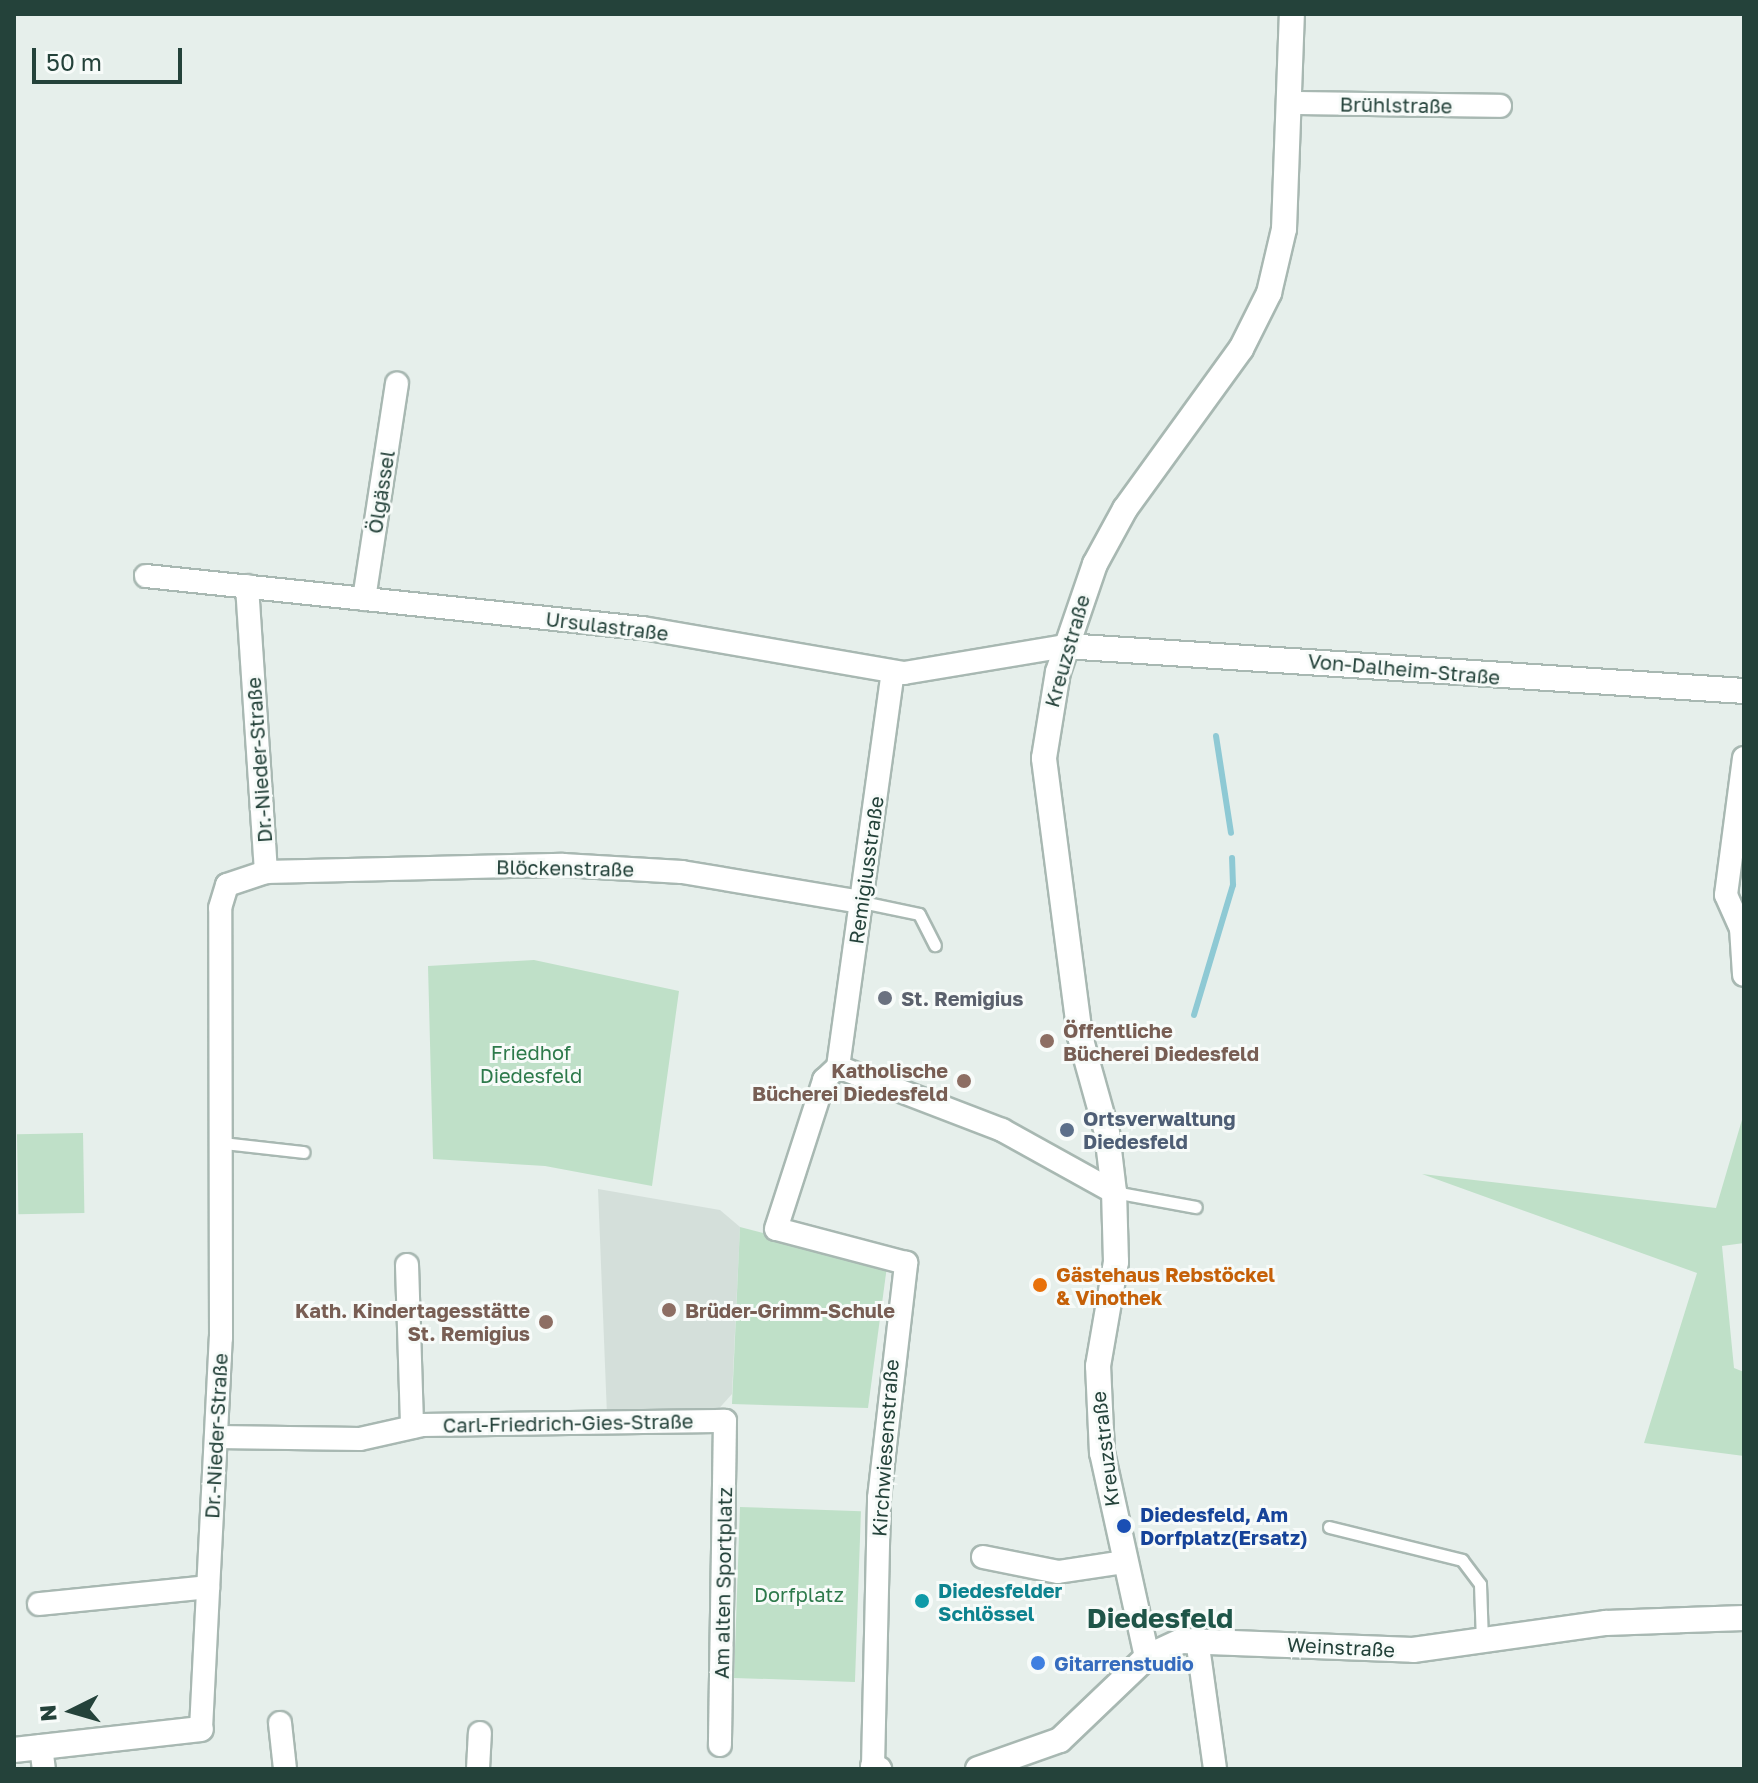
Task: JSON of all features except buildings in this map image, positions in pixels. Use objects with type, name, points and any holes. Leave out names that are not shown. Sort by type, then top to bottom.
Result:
[{"type":"street","name":"Kreuzstraße","points":[[1147,1657],[1123,1562],[1098,1391],[1116,1262],[1114,1192],[1107,1133],[1080,1036],[1070,914],[1043,781],[1065,646],[1111,534],[1264,307],[1284,229],[1292,14]]},
{"type":"street","name":"Brühlstraße","points":[[1291,103],[1500,106]]},
{"type":"street","name":"Ölgässel","points":[[364,599],[397,384]]},
{"type":"street","name":"Ursulastraße","points":[[146,576],[643,628],[893,672],[1065,646]]},
{"type":"street","name":"Dr.-Nieder-Straße","points":[[201,1729],[217,1437],[223,1143],[220,908],[227,885],[266,872],[247,586]]},
{"type":"street","name":"Von-Dalheim-Straße","points":[[1065,646],[1744,691]]},
{"type":"street","name":"Remigiusstraße","points":[[776,1229],[824,1080],[838,1067],[893,672]]},
{"type":"street","points":[[1744,758],[1726,895],[1741,928],[1744,975]]},
{"type":"street","name":"Blöckenstraße","points":[[266,872],[563,865],[682,872],[862,902]]},
{"type":"street","points":[[838,1067],[991,1125],[1114,1192]]},
{"type":"street","name":"Kirchwiesenstraße","points":[[776,1229],[906,1263],[879,1498],[876,1768]]},
{"type":"street","points":[[407,1265],[412,1427]]},
{"type":"street","name":"Carl-Friedrich-Gies-Straße","points":[[217,1437],[360,1439],[412,1427],[725,1421]]},
{"type":"street","name":"Am alten Sportplatz","points":[[720,1745],[725,1421]]},
{"type":"street","points":[[983,1557],[1058,1572],[1123,1562]]},
{"type":"street","points":[[39,1604],[208,1587]]},
{"type":"street","name":"Weinstraße","points":[[978,1769],[1060,1740],[1147,1657],[1197,1639],[1384,1650],[1482,1641],[1664,1617],[1744,1618]]},
{"type":"street","points":[[1197,1639],[1215,1769]]},
{"type":"street","points":[[280,1723],[285,1769]]},
{"type":"street","points":[[14,1750],[43,1758],[201,1729]]},
{"type":"street","points":[[478,1769],[480,1733]]},
{"type":"lane","points":[[862,902],[919,914],[935,945]]},
{"type":"lane","points":[[223,1143],[303,1152]]},
{"type":"lane","points":[[1114,1192],[1196,1207]]},
{"type":"lane","points":[[1329,1527],[1462,1560],[1480,1584],[1482,1641]]},
{"type":"shaded area","name":"Brüder-Grimm-Schule","points":[[598,1189],[720,1210],[740,1227],[732,1394],[714,1414],[607,1415]]},
{"type":"green space","name":"Friedhof Diedesfeld","points":[[534,960],[679,991],[652,1186],[545,1166],[433,1159],[428,966]]},
{"type":"green space","points":[[1744,1113],[1744,1243],[1722,1246],[1734,1368],[1744,1372],[1744,1456],[1644,1443],[1697,1273],[1422,1174],[1716,1208]]},
{"type":"green space","points":[[83,1133],[84,1213],[18,1214],[17,1134]]},
{"type":"green space","points":[[740,1227],[887,1266],[868,1408],[732,1404]]},
{"type":"green space","name":"Dorfplatz","points":[[740,1507],[861,1511],[855,1682],[734,1678]]},
{"type":"waterway","points":[[1216,736],[1231,833]]},
{"type":"waterway","points":[[1194,1015],[1233,885],[1232,858]]},
{"type":"place","name":"St. Remigius","points":[[885,998]]},
{"type":"place","name":"Öffentliche Bücherei Diedesfeld","points":[[1047,1041]]},
{"type":"place","name":"Katholische Bücherei Diedesfeld","points":[[964,1081]]},
{"type":"place","name":"Ortsverwaltung Diedesfeld","points":[[1067,1130]]},
{"type":"place","name":"Gästehaus Rebstöckel & Vinothek","points":[[1040,1285]]},
{"type":"place","name":"Brüder-Grimm-Schule","points":[[669,1310]]},
{"type":"place","name":"Kath. Kindertagesstätte St. Remigius","points":[[546,1322]]},
{"type":"place","name":"Diedesfeld, Am Dorfplatz(Ersatz)","points":[[1124,1526]]},
{"type":"place","name":"Diedesfelder Schlössel","points":[[922,1601]]},
{"type":"place","name":"Gitarrenstudio","points":[[1038,1663]]},
{"type":"district","name":"Diedesfeld","points":[[1160,1618]]}]
